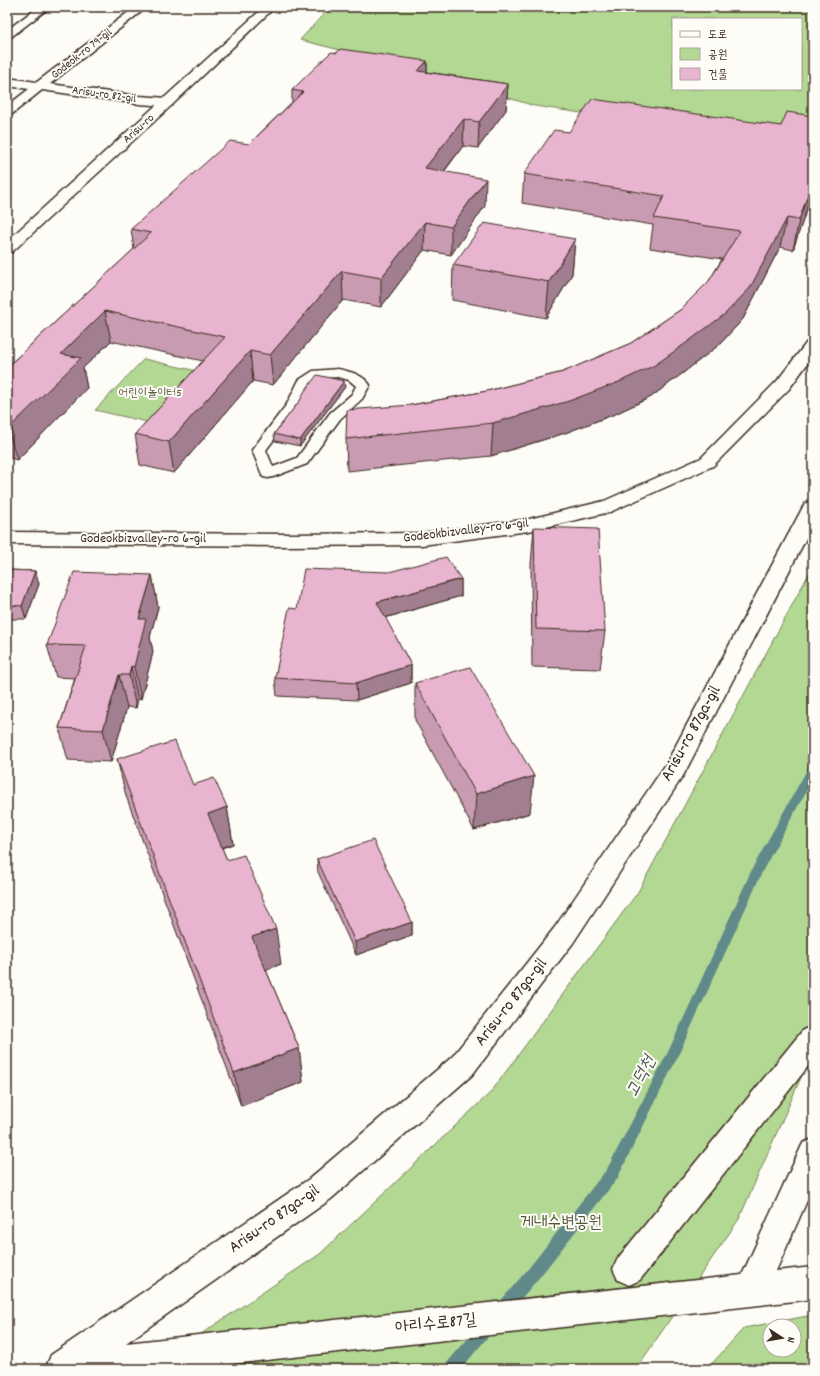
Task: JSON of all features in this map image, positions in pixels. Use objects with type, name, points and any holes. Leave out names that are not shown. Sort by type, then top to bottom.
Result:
[{"type":"street","points":[[7,35],[45,7]]},
{"type":"street","name":"Godeok-ro 79-gil","points":[[40,86],[142,7]]},
{"type":"street","name":"Arisu-ro","points":[[7,249],[270,7]]},
{"type":"street","name":"Arisu-ro 82-gil","points":[[7,82],[168,102]]},
{"type":"street","points":[[7,112],[40,86]]},
{"type":"street","name":"Godeokbizvalley-ro 6-gil","points":[[7,538],[276,540],[422,539],[529,525],[610,506],[707,462],[783,385],[813,345]]},
{"type":"street","name":"Arisu-ro 87ga-gil","points":[[58,1368],[320,1189],[462,1066],[564,935],[675,770],[813,507]]},
{"type":"street","points":[[629,1269],[813,1039]]},
{"type":"street","points":[[752,1290],[813,1153]]},
{"type":"street","name":"아리수로87길","points":[[58,1368],[813,1283]]},
{"type":"lane","points":[[338,373],[354,377],[363,385],[357,396],[335,416],[302,461],[268,474],[259,450],[293,405],[304,383],[318,374],[338,373]]},
{"type":"green space","points":[[330,7],[813,7],[813,126],[800,137],[614,118],[535,106],[400,65],[300,40]]},
{"type":"green space","name":"어린이놀이터5","points":[[144,359],[206,373],[160,425],[95,410]]},
{"type":"green space","name":"게내수변공원","points":[[813,566],[813,1050],[739,1219],[636,1369],[149,1369],[320,1254],[491,1092],[638,892]]},
{"type":"green space","points":[[813,1315],[813,1369],[707,1369],[744,1328],[762,1325],[762,1358],[802,1358],[802,1318],[797,1318]]},
{"type":"building","points":[[340,49],[427,61],[418,71],[508,84],[479,122],[464,119],[425,168],[486,179],[451,227],[425,222],[381,278],[342,271],[270,355],[250,351],[169,442],[135,434],[225,337],[105,311],[61,354],[81,358],[7,429],[7,367],[151,233],[131,229],[230,141],[249,144],[303,92],[292,90],[331,52],[337,53]]},
{"type":"building","points":[[592,99],[781,126],[787,112],[813,116],[813,180],[799,220],[787,218],[750,288],[725,314],[655,365],[619,382],[569,401],[493,423],[346,439],[347,410],[411,405],[487,391],[563,372],[631,343],[680,310],[709,281],[740,231],[654,218],[664,196],[524,174],[554,130],[569,132]]},
{"type":"building","points":[[484,223],[575,239],[549,282],[453,265]]},
{"type":"building","points":[[317,375],[344,381],[300,440],[274,434],[301,399],[304,392]]},
{"type":"building","points":[[534,527],[598,529],[605,631],[536,629]]},
{"type":"building","points":[[446,557],[461,579],[377,602],[411,665],[356,683],[275,678],[289,608],[297,609],[304,569],[389,572]]},
{"type":"building","points":[[7,570],[35,571],[22,606],[7,605]]},
{"type":"building","points":[[74,572],[152,575],[139,619],[146,619],[134,667],[131,666],[129,675],[119,675],[103,730],[59,728],[86,646],[47,645]]},
{"type":"building","points":[[470,667],[534,776],[476,794],[415,683]]},
{"type":"building","points":[[175,741],[193,785],[214,778],[227,807],[208,814],[227,860],[244,855],[276,929],[252,937],[299,1048],[234,1073],[117,759]]},
{"type":"building","points":[[373,840],[412,922],[355,942],[317,859]]},
{"type":"waterway","name":"고덕천","points":[[502,1310],[533,1274],[612,1174],[673,1054],[759,867],[813,769]]},
{"type":"waterway","name":"고덕천","points":[[451,1369],[487,1327]]}]
